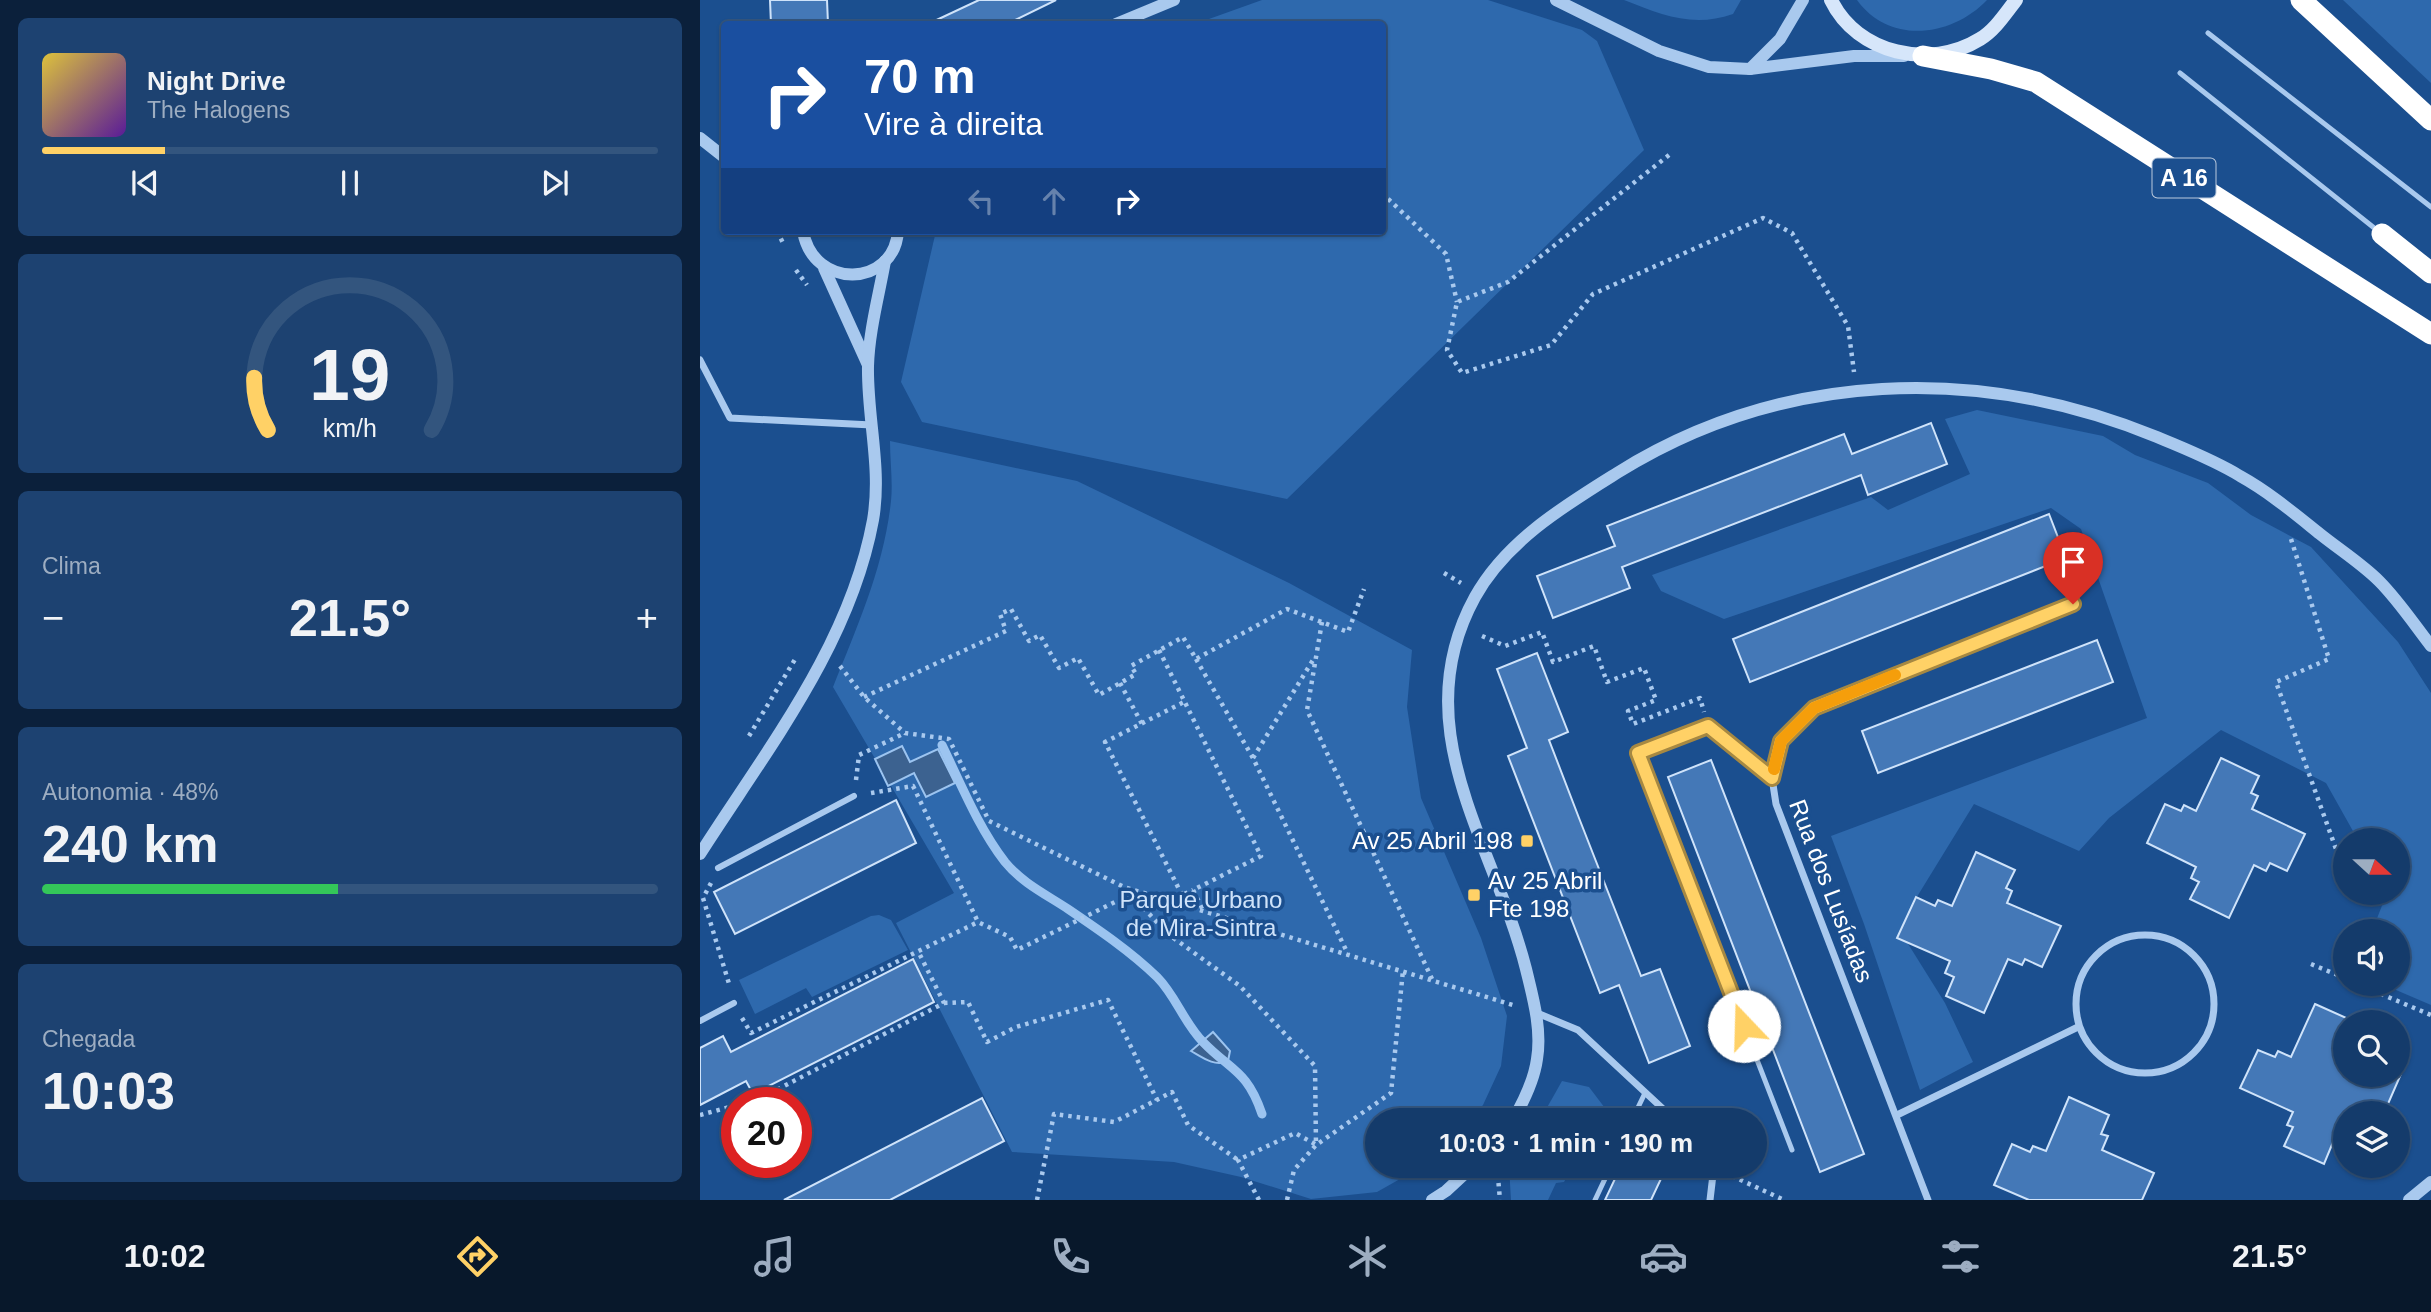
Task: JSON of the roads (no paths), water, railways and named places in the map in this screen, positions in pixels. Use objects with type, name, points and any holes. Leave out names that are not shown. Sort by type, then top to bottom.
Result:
[{"type":"highway","points":[[2301,0],[2431,120]]},
{"type":"highway","name":"A 16","points":[[1914,56],[1991,69],[2036,82],[2431,334]]},
{"type":"highway","points":[[2382,234],[2431,273]]},
{"type":"main road","points":[[1831,0],[1852,28],[1876,44],[1914,56],[1953,51],[1980,39],[1997,24],[2016,0]]},
{"type":"street","points":[[1123,21],[1174,0]]},
{"type":"street","points":[[1556,0],[1659,51],[1709,67],[1750,69],[1854,56],[1914,56]]},
{"type":"street","points":[[1750,69],[1780,39],[1803,0]]},
{"type":"street","points":[[700,138],[721,155]]},
{"type":"street","points":[[804,235],[809,251],[824,268],[868,365]]},
{"type":"street","points":[[824,268],[839,274],[855,275],[872,270],[885,261],[894,247],[897,235]]},
{"type":"street","points":[[700,854],[828,652],[863,564],[873,517],[877,464],[868,365],[885,261]]},
{"type":"street","points":[[700,360],[730,418],[873,425]]},
{"type":"street","points":[[1520,1108],[1526,1097],[1538,1057],[1537,1013],[1522,953],[1462,789],[1450,740],[1446,685],[1460,626],[1477,593],[1502,562],[1549,516],[1644,456],[1729,418],[1802,398],[1925,386],[2024,396],[2104,416],[2239,475],[2279,502],[2378,580],[2431,646]]},
{"type":"street","name":"Rua dos Lusíadas","points":[[1928,1200],[1776,804],[1772,778],[1781,741],[1814,708],[2073,604]]},
{"type":"street","points":[[718,868],[854,796]]},
{"type":"street","points":[[2142,934],[2165,937],[2189,949],[2205,967],[2213,985],[2215,1010],[2207,1034],[2193,1054],[2180,1064],[2157,1072],[2134,1072],[2111,1064],[2091,1048],[2078,1027],[2076,1006],[2079,982],[2094,957],[2113,942],[2142,934]]},
{"type":"street","points":[[700,1021],[734,1003]]},
{"type":"street","points":[[1537,1013],[1578,1030],[1662,1108]]},
{"type":"street","points":[[1897,1115],[2078,1027]]},
{"type":"street","points":[[1432,1200],[1459,1178]]},
{"type":"street","points":[[1710,1200],[1713,1178]]},
{"type":"street","points":[[2409,1200],[2431,1182]]},
{"type":"lane","points":[[2208,33],[2431,207]]},
{"type":"lane","points":[[2180,73],[2382,234]]},
{"type":"lane","points":[[1772,778],[1708,726],[1638,753],[1793,1150]]},
{"type":"lane","points":[[1638,1108],[1645,1093]]},
{"type":"lane","points":[[1595,1200],[1605,1178]]},
{"type":"waterway","points":[[942,745],[978,820],[1005,862],[1027,882],[1114,941],[1157,977],[1170,992],[1196,1035],[1244,1080],[1262,1114]]},
{"type":"place","name":"Av 25 Abril 198","points":[[1527,841]]},
{"type":"place","name":"Av 25 Abril Fte 198","points":[[1474,895]]},
{"type":"park label","name":"Parque Urbano de Mira-Sintra","points":[[1201,914]]}]
